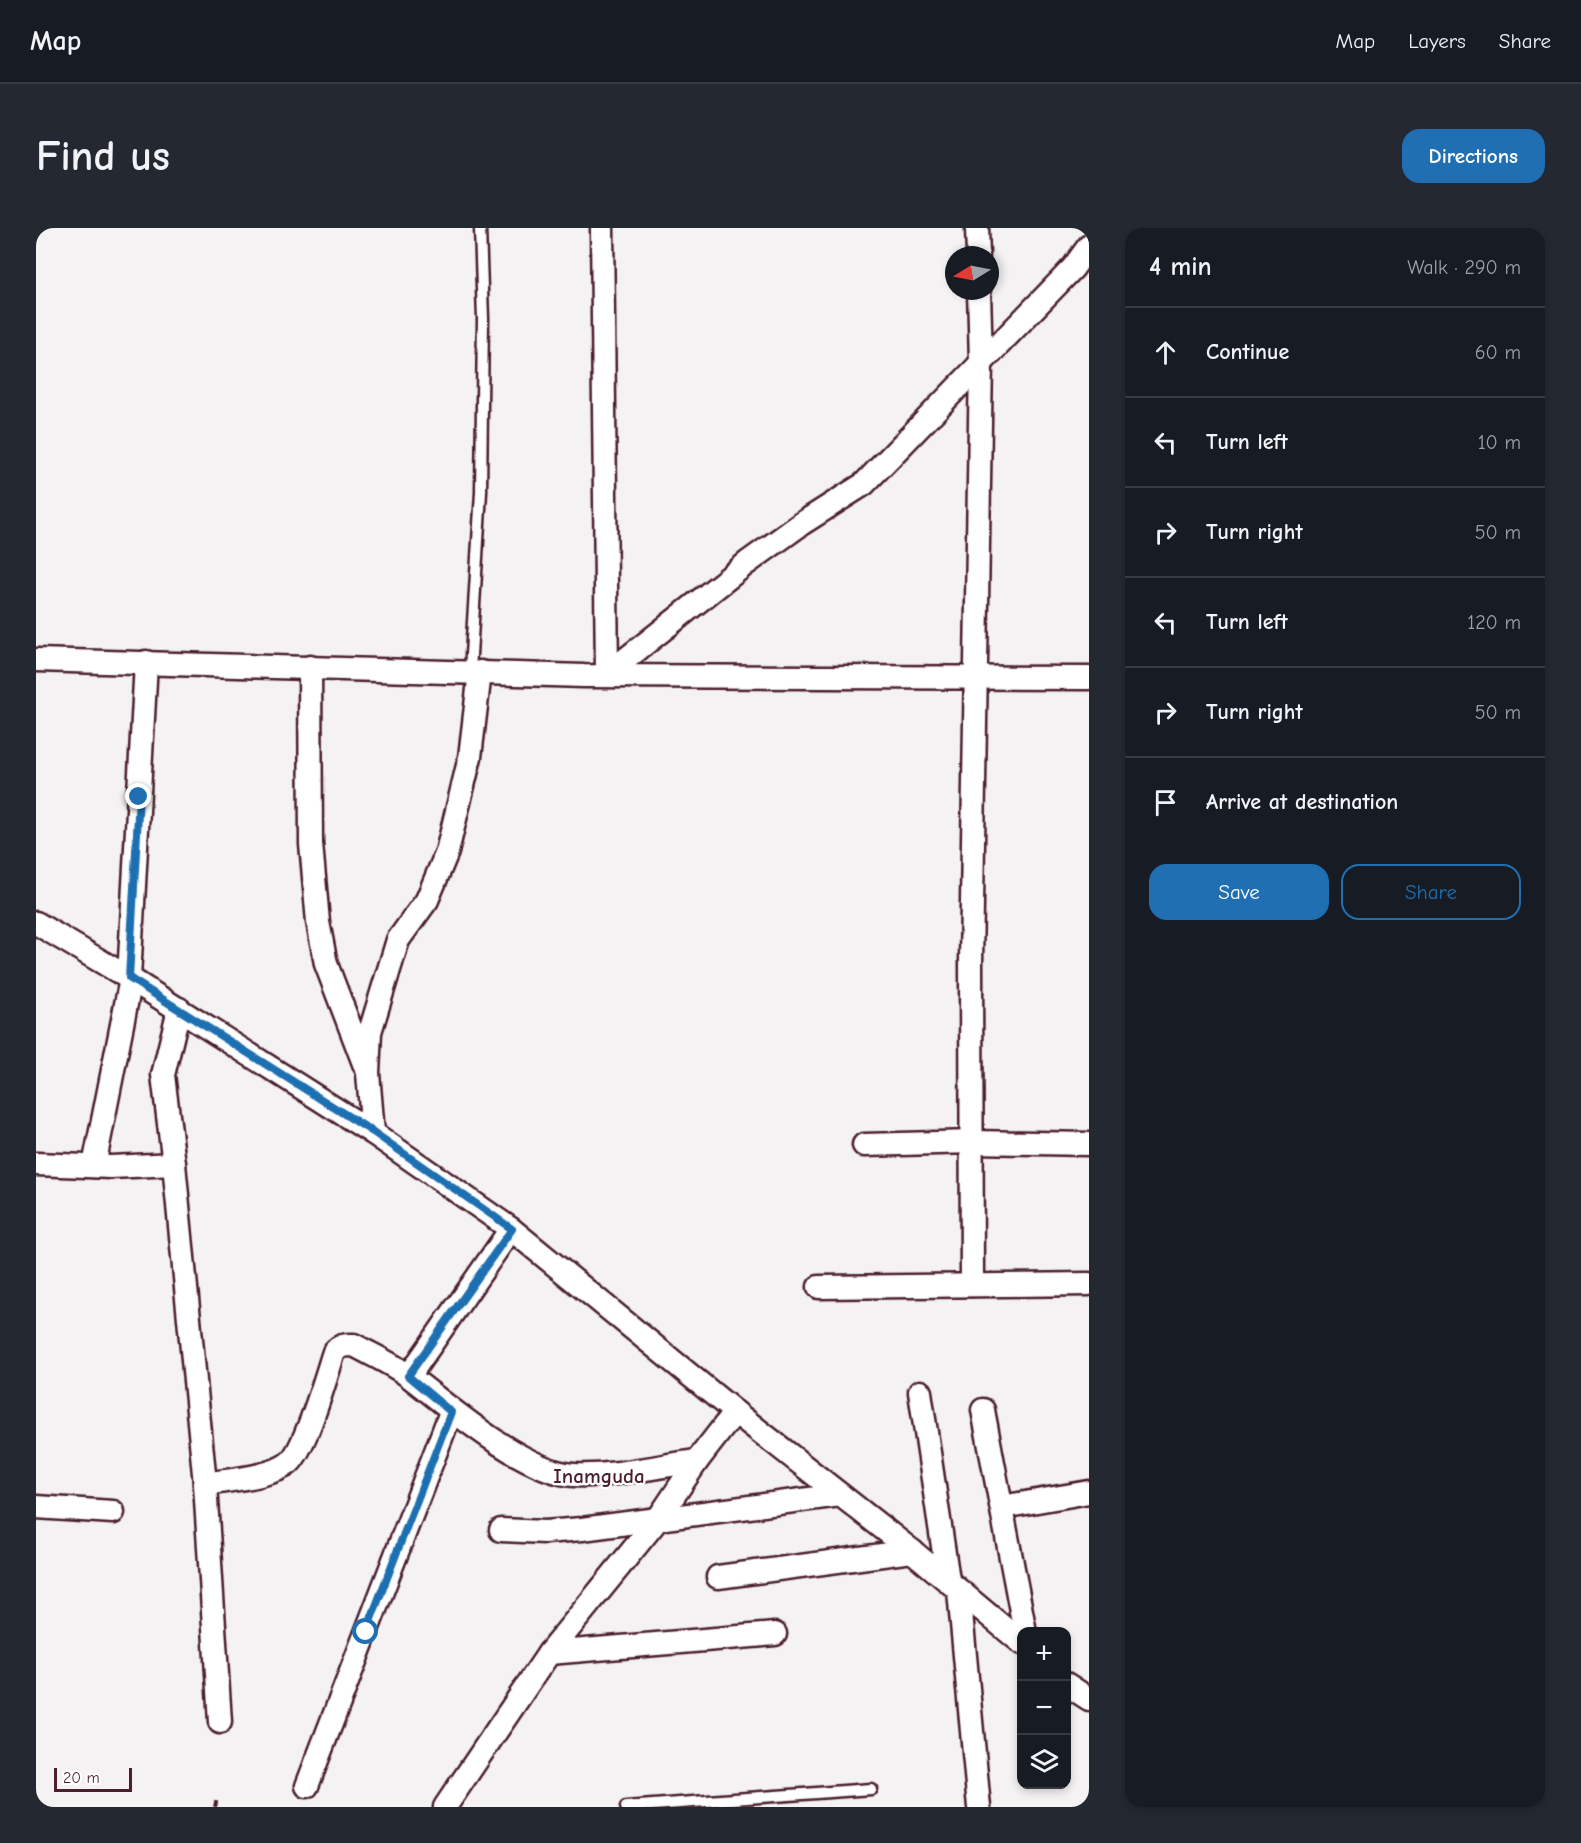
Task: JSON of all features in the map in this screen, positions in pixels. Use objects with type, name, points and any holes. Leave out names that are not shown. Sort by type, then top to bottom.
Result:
[{"type":"street","points":[[602,228],[607,674]]},
{"type":"street","points":[[977,228],[978,246]]},
{"type":"street","points":[[607,674],[747,563],[801,524],[864,484],[1073,268],[1089,246]]},
{"type":"street","points":[[972,1285],[971,953],[981,362],[979,300]]},
{"type":"street","points":[[36,660],[558,676],[607,674],[1089,678]]},
{"type":"street","points":[[94,1166],[130,979],[146,662]]},
{"type":"street","points":[[310,667],[311,844],[318,922],[326,964],[368,1072]]},
{"type":"street","points":[[373,1132],[368,1072],[370,1032],[398,940],[427,900],[438,880],[450,842],[470,757],[475,672]]},
{"type":"street","points":[[36,923],[179,1009],[373,1132],[512,1229],[735,1412],[912,1551],[1017,1639]]},
{"type":"street","points":[[179,1009],[163,1068],[205,1484],[220,1722]]},
{"type":"street","points":[[864,1145],[973,1142],[1089,1144]]},
{"type":"street","points":[[36,1164],[94,1166],[174,1164]]},
{"type":"street","points":[[408,1376],[512,1229]]},
{"type":"street","points":[[819,1287],[1089,1284]]},
{"type":"street","points":[[205,1484],[270,1472],[289,1463],[298,1450],[334,1352],[339,1346],[354,1345],[408,1376],[451,1412],[531,1462],[552,1471],[591,1475],[697,1461]]},
{"type":"street","points":[[920,1392],[953,1586],[979,1807]]},
{"type":"street","points":[[983,1410],[1024,1627]]},
{"type":"street","points":[[307,1786],[451,1412]]},
{"type":"street","points":[[445,1807],[549,1653],[658,1519],[697,1461],[735,1412]]},
{"type":"street","points":[[1002,1507],[1089,1492]]},
{"type":"street","points":[[501,1530],[545,1533],[840,1495]]},
{"type":"street","points":[[36,1507],[113,1512]]},
{"type":"street","points":[[718,1577],[912,1551]]},
{"type":"street","points":[[549,1653],[775,1634]]},
{"type":"street","points":[[1071,1687],[1089,1699]]},
{"type":"lane","points":[[475,672],[481,492],[483,319],[480,228]]},
{"type":"lane","points":[[626,1807],[871,1789]]},
{"type":"path","points":[[215,1807],[217,1798]]},
{"type":"district","name":"Inamguda","points":[[599,1476]]},
{"type":"route","points":[[139,797],[129,978],[373,1132],[512,1229],[408,1376],[451,1412],[366,1632]]}]
